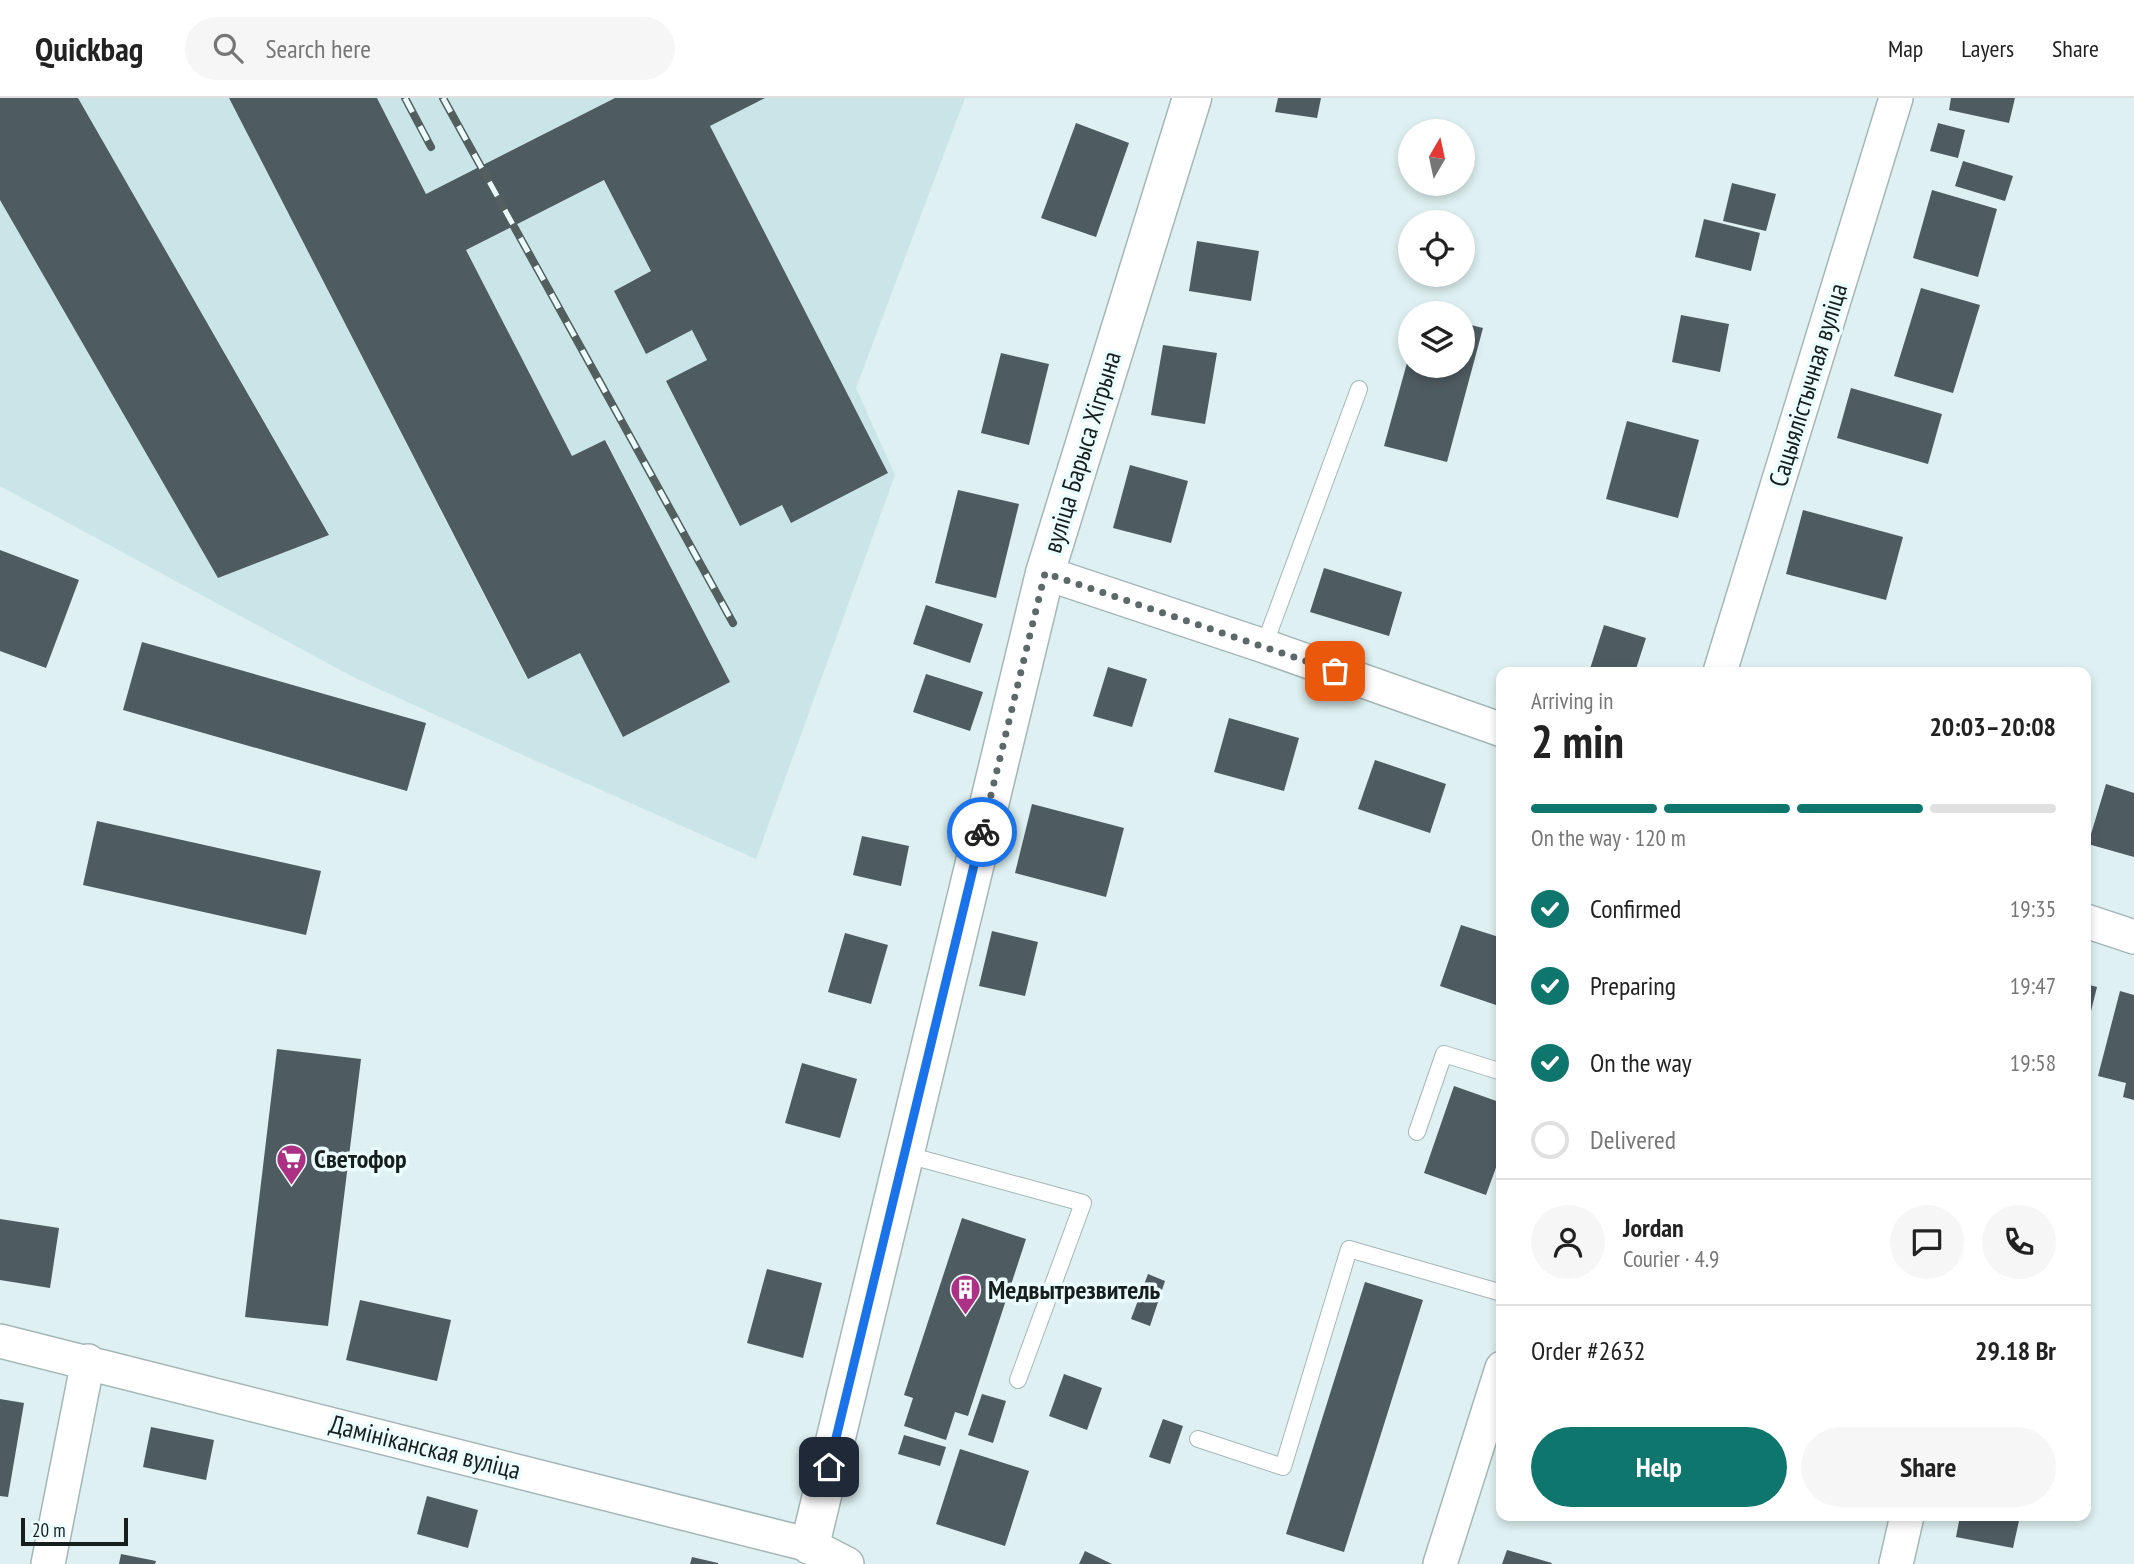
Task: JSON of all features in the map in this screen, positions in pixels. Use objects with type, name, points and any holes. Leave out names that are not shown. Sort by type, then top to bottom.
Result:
[{"type":"street","name":"вуліца Барыса Хігрына","points":[[807,1555],[1045,573],[1192,98]]},
{"type":"street","name":"Сацыялістычная вуліца","points":[[1722,667],[1896,98]]},
{"type":"street","points":[[1045,573],[1496,728]]},
{"type":"street","points":[[2091,923],[2134,937]]},
{"type":"street","name":"Дамініканская вуліца","points":[[0,1341],[88,1361],[847,1564]]},
{"type":"street","points":[[48,1564],[88,1361]]},
{"type":"street","points":[[1440,1564],[1496,1387]]},
{"type":"street","points":[[1896,1564],[1906,1521]]},
{"type":"lane","points":[[1264,646],[1359,390]]},
{"type":"lane","points":[[1417,1132],[1444,1054],[1496,1070]]},
{"type":"lane","points":[[904,1154],[1083,1203],[1018,1380]]},
{"type":"lane","points":[[1198,1439],[1283,1467],[1349,1248],[1496,1291]]},
{"type":"shaded area","points":[[78,98],[229,98],[527,679],[580,653],[623,737],[730,682],[606,440],[572,456],[466,250],[604,180],[651,271],[614,291],[645,353],[692,330],[707,360],[666,382],[740,526],[782,505],[791,523],[888,473],[710,126],[765,98],[965,98],[856,388],[895,475],[756,859],[355,678],[0,486],[0,200],[218,578],[329,534]]},
{"type":"shaded area","points":[[377,98],[615,98],[426,194]]},
{"type":"building","points":[[0,98],[78,98],[329,535],[218,578],[0,200]]},
{"type":"building","points":[[229,98],[377,98],[426,194],[615,98],[765,98],[710,126],[888,473],[791,523],[782,505],[740,526],[666,381],[707,360],[692,330],[646,354],[614,291],[651,271],[604,180],[466,250],[572,456],[605,440],[730,682],[623,737],[580,653],[528,679]]},
{"type":"building","points":[[1278,98],[1321,98],[1317,118],[1275,112]]},
{"type":"building","points":[[1951,98],[2015,98],[2009,123],[1949,110]]},
{"type":"building","points":[[1076,123],[1129,143],[1096,237],[1041,218]]},
{"type":"building","points":[[1938,123],[1965,130],[1958,158],[1930,151]]},
{"type":"building","points":[[1963,161],[2013,176],[2005,201],[1955,186]]},
{"type":"building","points":[[1732,183],[1776,194],[1766,231],[1723,221]]},
{"type":"building","points":[[1932,190],[1997,209],[1978,277],[1913,258]]},
{"type":"building","points":[[1704,219],[1760,233],[1751,271],[1695,257]]},
{"type":"building","points":[[1197,241],[1259,251],[1251,301],[1189,291]]},
{"type":"building","points":[[1921,288],[1980,305],[1953,393],[1894,376]]},
{"type":"building","points":[[1681,315],[1729,324],[1720,372],[1672,362]]},
{"type":"building","points":[[1475,326],[1483,328],[1475,358]]},
{"type":"building","points":[[1163,345],[1217,353],[1205,424],[1151,415]]},
{"type":"building","points":[[1001,353],[1049,364],[1029,445],[981,433]]},
{"type":"building","points":[[1403,378],[1470,378],[1447,462],[1384,446]]},
{"type":"building","points":[[1851,388],[1942,414],[1928,464],[1837,438]]},
{"type":"building","points":[[1627,421],[1699,440],[1678,518],[1606,499]]},
{"type":"building","points":[[1130,465],[1188,481],[1171,543],[1113,528]]},
{"type":"building","points":[[958,490],[1019,504],[996,598],[935,583]]},
{"type":"building","points":[[1803,510],[1903,537],[1886,600],[1786,574]]},
{"type":"building","points":[[0,550],[79,580],[46,668],[0,651]]},
{"type":"building","points":[[1324,568],[1402,592],[1389,636],[1310,612]]},
{"type":"building","points":[[926,605],[983,624],[970,663],[913,644]]},
{"type":"building","points":[[1604,625],[1646,638],[1637,667],[1591,667]]},
{"type":"building","points":[[142,642],[426,723],[407,791],[123,710]]},
{"type":"building","points":[[1108,667],[1147,679],[1132,727],[1093,716]]},
{"type":"building","points":[[926,674],[983,692],[970,731],[913,712]]},
{"type":"building","points":[[1229,718],[1299,738],[1284,791],[1214,772]]},
{"type":"building","points":[[1375,760],[1446,784],[1430,833],[1358,809]]},
{"type":"building","points":[[2106,784],[2134,793],[2134,857],[2091,845],[2091,834]]},
{"type":"building","points":[[1032,804],[1124,828],[1106,897],[1015,873]]},
{"type":"building","points":[[97,821],[321,871],[306,935],[83,885]]},
{"type":"building","points":[[862,836],[909,846],[901,886],[853,875]]},
{"type":"building","points":[[1461,925],[1496,936],[1496,1005],[1440,986]]},
{"type":"building","points":[[992,931],[1038,942],[1025,996],[979,986]]},
{"type":"building","points":[[845,933],[888,945],[871,1004],[828,992]]},
{"type":"building","points":[[2091,985],[2097,987],[2091,1011]]},
{"type":"building","points":[[2120,991],[2134,995],[2134,1100],[2123,1097],[2126,1083],[2098,1076]]},
{"type":"building","points":[[277,1049],[361,1059],[328,1326],[245,1317]]},
{"type":"building","points":[[802,1063],[857,1079],[840,1138],[785,1123]]},
{"type":"building","points":[[1454,1086],[1496,1101],[1496,1168],[1486,1195],[1424,1173]]},
{"type":"building","name":"Медвытрезвитель","points":[[962,1218],[1026,1239],[968,1416],[955,1412],[946,1440],[904,1426],[913,1398],[904,1395]]},
{"type":"building","points":[[0,1219],[59,1228],[50,1288],[0,1280]]},
{"type":"building","points":[[767,1269],[822,1283],[803,1358],[747,1343]]},
{"type":"building","points":[[1148,1274],[1165,1281],[1150,1326],[1131,1319]]},
{"type":"building","points":[[1365,1282],[1423,1300],[1344,1552],[1286,1534]]},
{"type":"building","points":[[360,1300],[451,1320],[437,1381],[346,1360]]},
{"type":"building","points":[[1064,1374],[1102,1388],[1087,1430],[1049,1416]]},
{"type":"building","points":[[982,1394],[1006,1401],[993,1443],[968,1435]]},
{"type":"building","points":[[0,1399],[24,1403],[8,1497],[0,1496]]},
{"type":"building","points":[[1163,1419],[1183,1426],[1170,1464],[1149,1457]]},
{"type":"building","points":[[151,1427],[214,1440],[206,1480],[143,1467]]},
{"type":"building","points":[[904,1435],[946,1447],[940,1466],[898,1454]]},
{"type":"building","points":[[960,1449],[1029,1471],[1005,1546],[936,1524]]},
{"type":"building","points":[[427,1496],[478,1510],[468,1548],[417,1534]]},
{"type":"building","points":[[1959,1521],[2019,1521],[2013,1548],[1956,1537]]},
{"type":"building","points":[[1507,1550],[1552,1563],[1502,1564]]},
{"type":"building","points":[[1085,1551],[1112,1564],[1079,1564]]},
{"type":"building","points":[[121,1554],[156,1561],[155,1564],[119,1564]]},
{"type":"building","points":[[692,1557],[718,1563],[718,1564],[690,1564]]},
{"type":"railway","points":[[405,98],[431,147]]},
{"type":"railway","points":[[443,98],[733,623]]},
{"type":"way so far","points":[[982,832],[1045,573],[1335,671]]},
{"type":"place","name":"Светофор","points":[[291,1186]]},
{"type":"place","name":"Медвытрезвитель","points":[[965,1317]]},
{"type":"route","points":[[829,1467],[982,832]]}]
